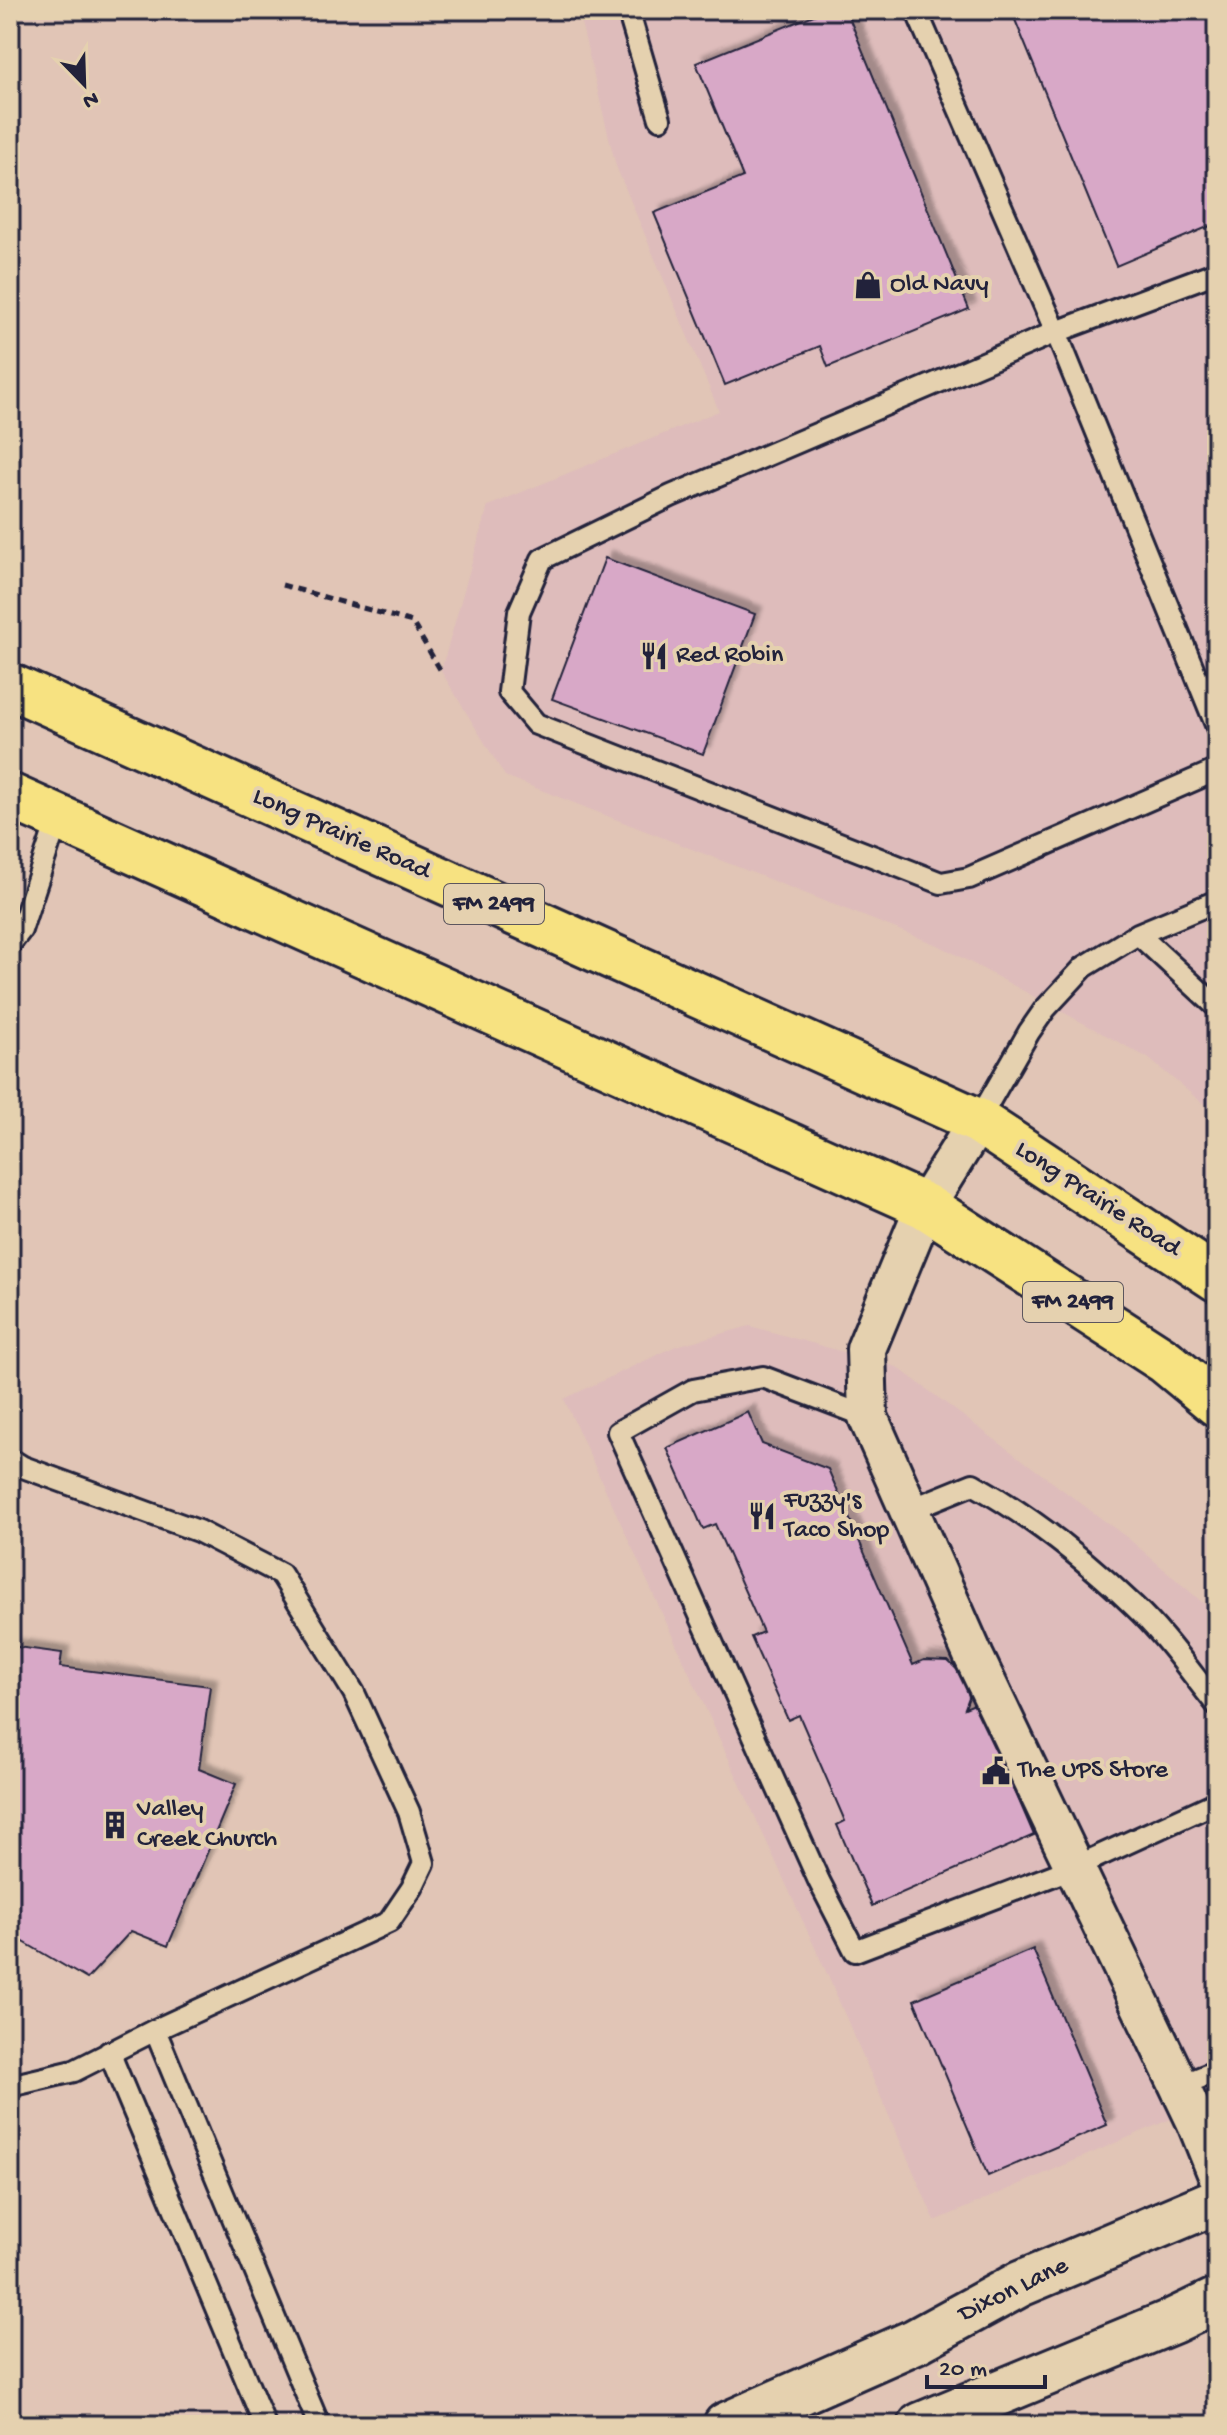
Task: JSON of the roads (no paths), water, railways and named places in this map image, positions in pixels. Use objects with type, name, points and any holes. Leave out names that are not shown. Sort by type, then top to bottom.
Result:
[{"type":"main road","name":"Long Prairie Road","points":[[10,686],[978,1121],[1217,1279]]},
{"type":"main road","name":"FM 2499","points":[[10,796],[925,1206],[1165,1361],[1217,1404]]},
{"type":"main road","name":"Dixon Lane","points":[[726,2425],[916,2341],[1020,2284],[1217,2201]]},
{"type":"main road","points":[[921,2425],[1217,2300]]},
{"type":"street","points":[[978,1121],[925,1206],[866,1349],[868,1417],[974,1657],[1179,2086],[1217,2173]]},
{"type":"lane","points":[[628,10],[660,119]]},
{"type":"lane","points":[[916,10],[1056,332],[1217,727]]},
{"type":"lane","points":[[1217,272],[1056,332],[671,496],[542,559],[519,612],[509,692],[536,724],[941,883],[969,878],[1217,770]]},
{"type":"lane","points":[[10,944],[21,930],[58,818]]},
{"type":"lane","points":[[978,1121],[1029,1032],[1045,1009],[1084,967],[1138,934],[1217,901]]},
{"type":"lane","points":[[1138,934],[1217,1007]]},
{"type":"lane","points":[[868,1417],[763,1377],[693,1390],[618,1432],[819,1881],[855,1951],[1075,1867],[1217,1802]]},
{"type":"lane","points":[[10,1459],[23,1467],[198,1531],[281,1574],[354,1693],[409,1812],[424,1863],[412,1888],[389,1922],[155,2030],[74,2071],[10,2086]]},
{"type":"lane","points":[[909,1510],[973,1484],[1000,1499],[1066,1547],[1136,1608],[1217,1705]]},
{"type":"lane","points":[[155,2030],[319,2425]]},
{"type":"lane","points":[[109,2052],[265,2425]]},
{"type":"lane","points":[[1179,2086],[1217,2071]]},
{"type":"place","name":"Old Navy","points":[[868,285]]},
{"type":"place","name":"Red Robin","points":[[654,656]]},
{"type":"place","name":"Fuzzy's Taco Shop","points":[[762,1516]]},
{"type":"place","name":"The UPS Store","points":[[996,1771]]},
{"type":"place","name":"Valley Creek Church","points":[[115,1825]]}]
